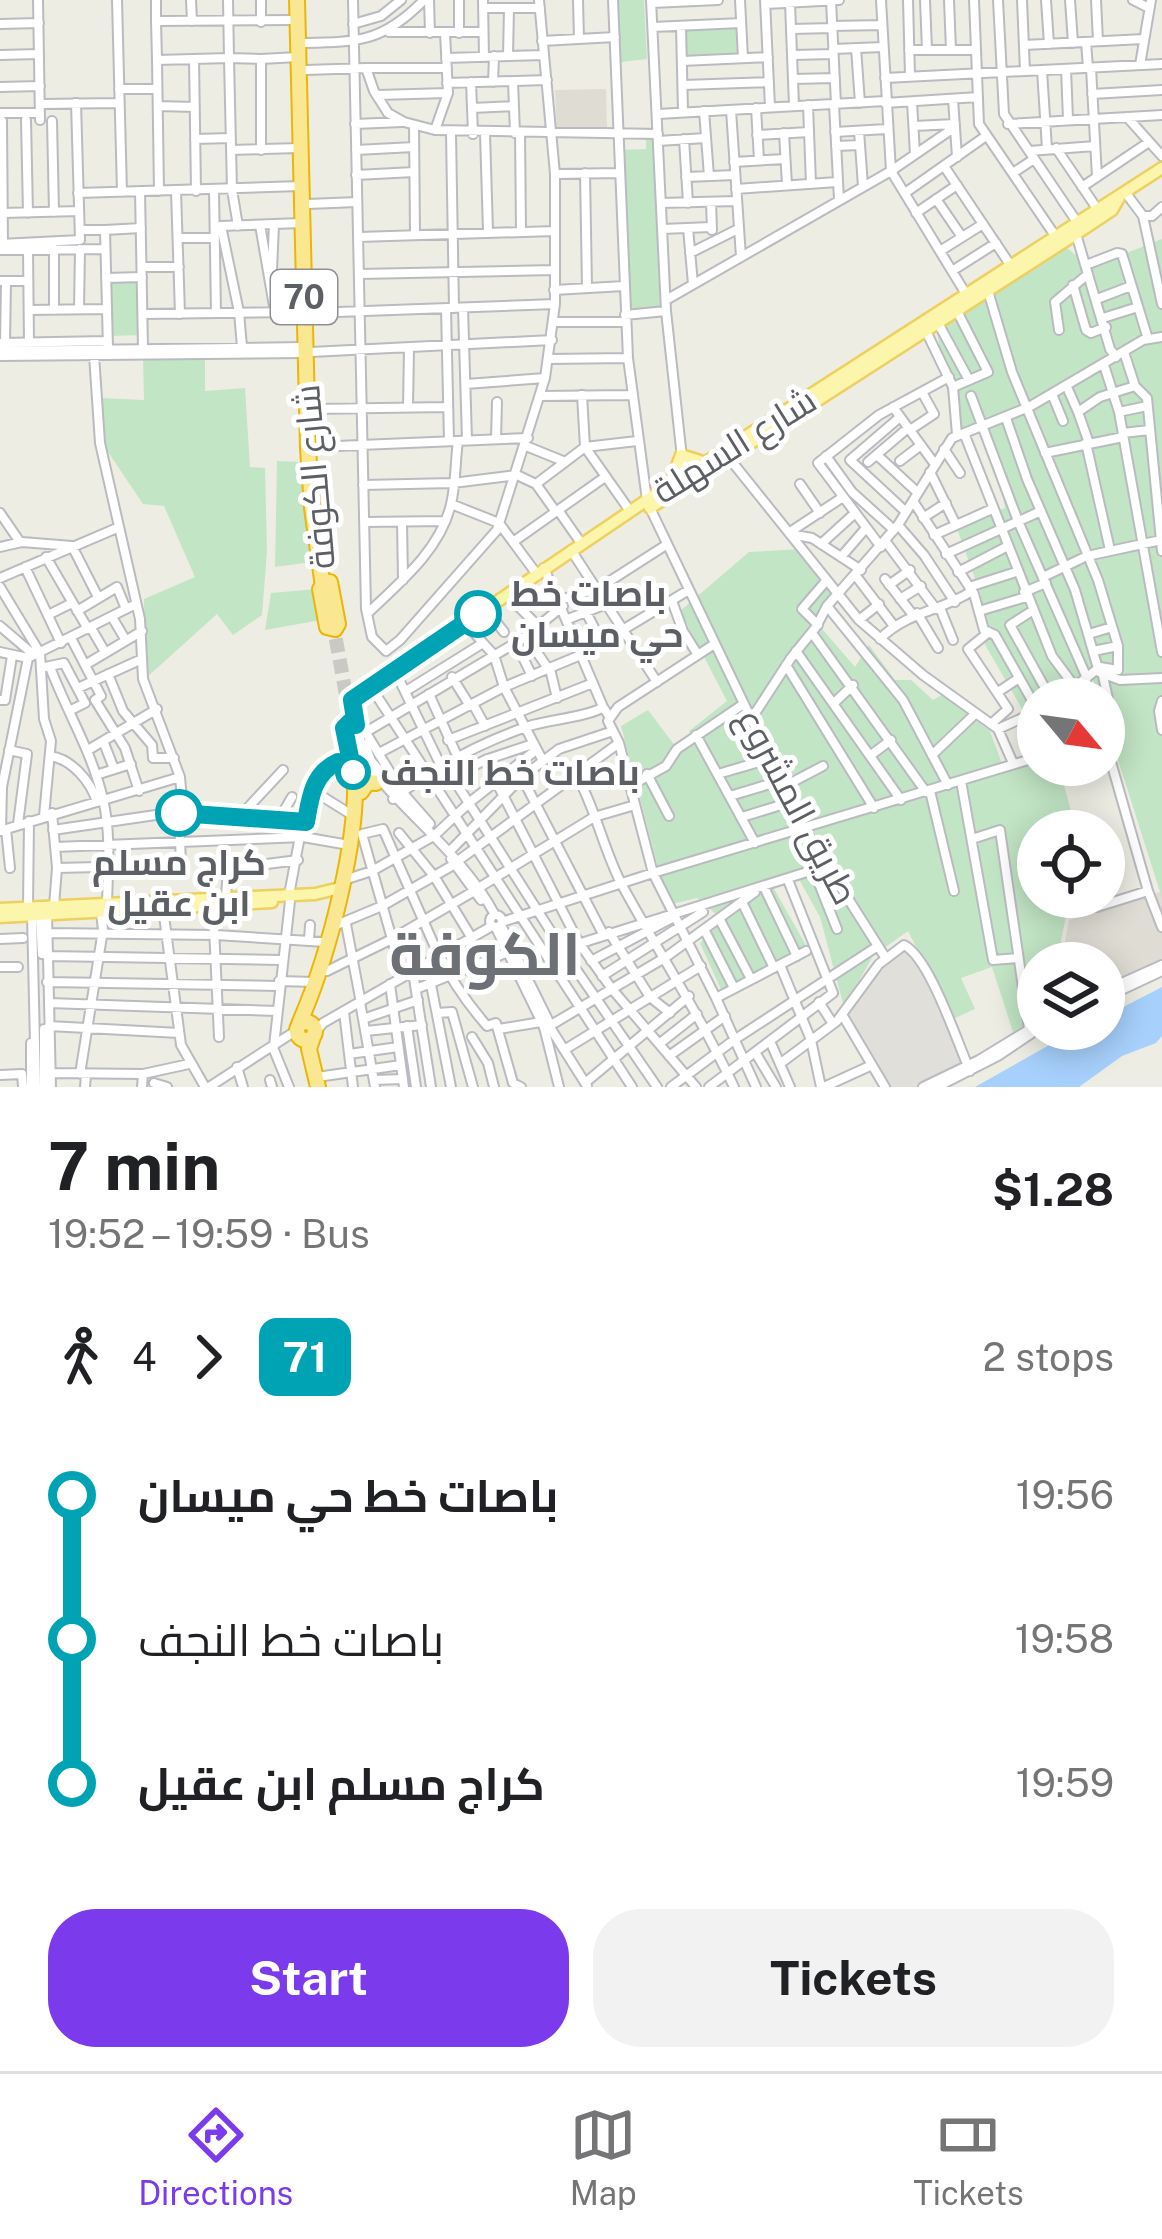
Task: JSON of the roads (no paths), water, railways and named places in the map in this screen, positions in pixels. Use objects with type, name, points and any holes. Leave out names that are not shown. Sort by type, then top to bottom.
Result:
[{"type":"highway","name":"شارع الكوفة","points":[[301,0],[298,20],[303,57]]},
{"type":"highway","name":"شارع الكوفة","points":[[301,0],[307,312]]},
{"type":"highway","name":"شارع الكوفة","points":[[303,170],[308,204],[307,350],[314,507],[326,593]]},
{"type":"highway","name":"شارع الكوفة","points":[[309,381],[314,507]]},
{"type":"highway","points":[[314,507],[338,624],[332,630],[327,627],[316,567],[314,507]]},
{"type":"highway","points":[[301,1033],[358,829],[358,804],[368,782],[344,728],[358,719]]},
{"type":"highway","points":[[316,1084],[309,1046],[301,1033],[314,982],[317,941],[358,845],[363,767]]},
{"type":"main road","name":"شارع السهلة","points":[[648,504],[684,476],[988,291],[1162,168]]},
{"type":"main road","name":"شارع السهلة","points":[[358,719],[371,687],[630,511],[729,458],[1056,236],[1114,208],[1122,193]]},
{"type":"main road","points":[[670,485],[681,455],[708,461]]},
{"type":"main road","points":[[4,913],[36,916],[104,907],[290,897],[336,903]]},
{"type":"main road","points":[[104,907],[163,908],[219,901]]},
{"type":"street","points":[[38,0],[40,112]]},
{"type":"street","points":[[117,0],[122,192]]},
{"type":"street","points":[[156,0],[159,191]]},
{"type":"street","points":[[191,0],[192,21]]},
{"type":"street","points":[[228,0],[232,190],[238,226]]},
{"type":"street","points":[[261,0],[261,22]]},
{"type":"street","points":[[388,32],[427,0]]},
{"type":"street","points":[[427,0],[430,33]]},
{"type":"street","points":[[459,0],[459,33]]},
{"type":"street","points":[[578,0],[579,39]]},
{"type":"street","name":"طريق المشروع","points":[[614,0],[625,318],[648,504],[804,829],[885,957]]},
{"type":"street","points":[[684,476],[666,311],[651,2],[718,0]]},
{"type":"street","points":[[740,0],[742,58]]},
{"type":"street","points":[[770,107],[765,2],[829,0],[839,200]]},
{"type":"street","points":[[881,0],[891,171],[967,296]]},
{"type":"street","points":[[908,0],[910,76]]},
{"type":"street","points":[[925,0],[927,50]]},
{"type":"street","points":[[949,0],[951,50]]},
{"type":"street","points":[[974,0],[979,124],[1056,236]]},
{"type":"street","points":[[979,611],[1025,594],[1087,556],[1144,542],[1161,543],[1147,398],[1120,354],[1110,349],[1077,228],[1009,124],[1000,72],[998,0]]},
{"type":"street","points":[[1022,0],[1025,71]]},
{"type":"street","points":[[1046,0],[1049,44]]},
{"type":"street","points":[[1070,0],[1072,43]]},
{"type":"street","points":[[1096,0],[1098,41]]},
{"type":"street","points":[[1133,0],[1150,4],[1140,65]]},
{"type":"street","points":[[353,24],[381,16],[400,1],[410,15]]},
{"type":"street","points":[[366,2],[352,2],[363,485],[367,614],[369,630],[381,650],[389,651],[400,640],[482,550],[500,523],[545,378],[555,304],[555,174],[539,4],[508,8],[483,4],[493,82]]},
{"type":"street","points":[[790,3],[794,106]]},
{"type":"street","points":[[508,8],[508,56]]},
{"type":"street","points":[[156,21],[298,20]]},
{"type":"street","points":[[653,27],[741,22]]},
{"type":"street","points":[[0,24],[39,23]]},
{"type":"street","points":[[791,29],[882,25]]},
{"type":"street","points":[[681,26],[683,112]]},
{"type":"street","points":[[303,57],[388,32],[483,32]]},
{"type":"street","points":[[434,130],[448,88],[445,33]]},
{"type":"street","points":[[542,41],[615,37]]},
{"type":"street","points":[[1024,45],[1144,39]]},
{"type":"street","points":[[1086,42],[1097,177]]},
{"type":"street","points":[[792,55],[883,47]]},
{"type":"street","points":[[856,48],[860,103]]},
{"type":"street","points":[[909,50],[975,50]]},
{"type":"street","points":[[0,55],[39,54]]},
{"type":"street","points":[[157,60],[303,57],[366,68],[544,55]]},
{"type":"street","points":[[682,61],[768,56]]},
{"type":"street","points":[[194,59],[196,191]]},
{"type":"street","points":[[261,59],[261,150]]},
{"type":"street","points":[[885,78],[1162,64]]},
{"type":"street","points":[[366,68],[388,113],[409,124]]},
{"type":"street","points":[[1066,69],[1068,119]]},
{"type":"street","points":[[1042,70],[1051,149],[1098,210]]},
{"type":"street","points":[[793,80],[835,78]]},
{"type":"street","points":[[376,95],[471,82],[547,80]]},
{"type":"street","points":[[471,82],[473,134]]},
{"type":"street","points":[[514,82],[521,231]]},
{"type":"street","points":[[683,85],[769,82]]},
{"type":"street","points":[[0,87],[40,86]]},
{"type":"street","points":[[119,89],[157,89]]},
{"type":"street","points":[[1092,94],[1162,90]]},
{"type":"street","points":[[658,114],[978,97]]},
{"type":"street","points":[[953,99],[957,157]]},
{"type":"street","points":[[912,102],[916,154]]},
{"type":"street","points":[[1,119],[76,104],[119,103]]},
{"type":"street","points":[[32,247],[77,243],[81,230],[76,104]]},
{"type":"street","points":[[158,106],[194,106]]},
{"type":"street","points":[[472,108],[514,106]]},
{"type":"street","points":[[808,106],[811,184]]},
{"type":"street","points":[[756,108],[759,160]]},
{"type":"street","points":[[731,110],[741,257]]},
{"type":"street","points":[[704,111],[709,176]]},
{"type":"street","points":[[1,119],[26,120],[40,112]]},
{"type":"street","points":[[40,112],[52,121],[77,120]]},
{"type":"street","points":[[1009,124],[1162,115]]},
{"type":"street","points":[[1127,116],[1162,156]]},
{"type":"street","points":[[1,119],[1,246],[105,249]]},
{"type":"street","points":[[26,120],[28,213]]},
{"type":"street","points":[[52,121],[54,212]]},
{"type":"street","points":[[355,124],[409,124],[473,134],[706,138]]},
{"type":"street","points":[[409,124],[414,147],[415,234]]},
{"type":"street","points":[[914,126],[955,126]]},
{"type":"street","points":[[666,300],[891,171],[955,126]]},
{"type":"street","points":[[835,132],[887,129]]},
{"type":"street","points":[[859,131],[863,186]]},
{"type":"street","points":[[757,135],[809,132]]},
{"type":"street","points":[[367,614],[425,556],[451,504],[466,383],[455,308],[451,133]]},
{"type":"street","points":[[485,133],[488,231]]},
{"type":"street","points":[[784,133],[787,185]]},
{"type":"street","points":[[905,193],[986,136]]},
{"type":"street","points":[[194,139],[231,138]]},
{"type":"street","points":[[684,139],[688,202]]},
{"type":"street","points":[[1082,187],[1149,142]]},
{"type":"street","points":[[836,146],[860,145]]},
{"type":"street","points":[[1013,173],[1031,155],[1095,146]]},
{"type":"street","points":[[356,150],[414,147]]},
{"type":"street","points":[[231,150],[261,150],[303,170]]},
{"type":"street","points":[[734,162],[785,158]]},
{"type":"street","points":[[944,166],[1011,266]]},
{"type":"street","points":[[78,193],[232,190],[303,170]]},
{"type":"street","points":[[356,175],[414,172]]},
{"type":"street","points":[[585,173],[587,287]]},
{"type":"street","points":[[555,174],[619,173]]},
{"type":"street","points":[[686,177],[735,175]]},
{"type":"street","points":[[736,189],[837,182]]},
{"type":"street","points":[[916,213],[957,185]]},
{"type":"street","points":[[176,191],[180,314]]},
{"type":"street","points":[[214,191],[216,313]]},
{"type":"street","points":[[140,192],[143,348]]},
{"type":"street","points":[[1122,193],[1143,216],[1158,264],[1162,304]]},
{"type":"street","points":[[936,199],[962,237]]},
{"type":"street","points":[[661,203],[736,201]]},
{"type":"street","points":[[308,204],[357,202]]},
{"type":"street","points":[[711,202],[712,242]]},
{"type":"street","points":[[1143,216],[1152,216],[1162,207]]},
{"type":"street","points":[[3,213],[79,212]]},
{"type":"street","points":[[178,238],[238,226],[302,223]]},
{"type":"street","points":[[271,290],[274,224]]},
{"type":"street","points":[[940,250],[983,224]]},
{"type":"street","points":[[260,225],[275,312]]},
{"type":"street","points":[[662,229],[711,226]]},
{"type":"street","points":[[81,230],[141,228]]},
{"type":"street","points":[[688,228],[693,284]]},
{"type":"street","points":[[690,253],[738,229]]},
{"type":"street","points":[[105,230],[108,345]]},
{"type":"street","points":[[217,230],[239,312],[242,347]]},
{"type":"street","points":[[358,237],[555,231]]},
{"type":"street","points":[[952,272],[996,243]]},
{"type":"street","points":[[29,342],[32,247]]},
{"type":"street","points":[[54,249],[54,310]]},
{"type":"street","points":[[79,309],[80,249]]},
{"type":"street","points":[[1059,331],[1053,307],[1087,270],[1121,253],[1148,339]]},
{"type":"street","points":[[106,278],[179,267]]},
{"type":"street","points":[[359,274],[554,270]]},
{"type":"street","points":[[1,348],[3,281],[28,280]]},
{"type":"street","points":[[1073,285],[1086,330],[1091,333],[1138,307]]},
{"type":"street","points":[[554,290],[623,286]]},
{"type":"street","points":[[1096,299],[1131,286]]},
{"type":"street","points":[[970,396],[1087,678],[1108,665],[1118,670],[1112,627],[1030,407],[1012,372],[988,291]]},
{"type":"street","points":[[143,314],[555,304]]},
{"type":"street","points":[[455,308],[448,347],[448,407],[458,441]]},
{"type":"street","points":[[29,310],[107,309]]},
{"type":"street","points":[[554,322],[666,311]]},
{"type":"street","points":[[955,602],[924,555],[896,528],[847,495],[818,465],[893,406],[988,372],[957,311]]},
{"type":"street","points":[[938,323],[969,380]]},
{"type":"street","points":[[926,331],[951,382],[960,434],[1025,594],[1052,656],[1068,678]]},
{"type":"street","points":[[750,721],[827,606],[884,544],[932,466],[960,434],[1030,407],[1148,339],[1162,337]]},
{"type":"street","points":[[1,348],[29,342],[200,351],[242,347],[360,351],[551,340]]},
{"type":"street","points":[[1,348],[108,345]]},
{"type":"street","points":[[1,348],[94,355],[307,350]]},
{"type":"street","points":[[408,407],[409,349]]},
{"type":"street","points":[[94,355],[100,443],[131,607]]},
{"type":"street","points":[[548,359],[628,358]]},
{"type":"street","points":[[1104,365],[1119,412],[1162,652]]},
{"type":"street","points":[[466,383],[545,378]]},
{"type":"street","points":[[1078,412],[1113,392],[1136,386]]},
{"type":"street","points":[[1067,387],[1088,443],[1110,550]]},
{"type":"street","points":[[868,462],[934,414],[922,392]]},
{"type":"street","points":[[1052,394],[1063,422]]},
{"type":"street","points":[[582,395],[586,447],[630,511]]},
{"type":"street","points":[[540,396],[631,395]]},
{"type":"street","points":[[496,440],[497,402]]},
{"type":"street","points":[[893,406],[921,445],[968,542]]},
{"type":"street","points":[[1119,412],[1147,406]]},
{"type":"street","points":[[312,409],[448,407]]},
{"type":"street","points":[[900,418],[850,460],[906,512]]},
{"type":"street","points":[[1006,418],[1065,567],[1102,678]]},
{"type":"street","points":[[1045,453],[1148,430]]},
{"type":"street","points":[[851,436],[860,447]]},
{"type":"street","points":[[313,448],[496,440],[527,442],[564,462]]},
{"type":"street","points":[[536,484],[586,447],[637,441]]},
{"type":"street","points":[[900,461],[921,445]]},
{"type":"street","points":[[944,449],[960,473]]},
{"type":"street","points":[[877,455],[915,496],[923,518],[970,589],[984,630],[995,635],[1019,678]]},
{"type":"street","points":[[729,458],[859,620],[995,726],[1013,764]]},
{"type":"street","points":[[1130,471],[1152,466]]},
{"type":"street","points":[[363,485],[453,483],[517,475],[536,484],[557,511],[657,682]]},
{"type":"street","points":[[513,542],[605,477]]},
{"type":"street","points":[[800,484],[820,512]]},
{"type":"street","points":[[789,533],[847,495]]},
{"type":"street","points":[[847,495],[854,514],[910,570],[938,608],[953,640]]},
{"type":"street","points":[[923,518],[946,503]]},
{"type":"street","points":[[451,504],[500,523],[561,603],[619,743],[653,873],[756,1087]]},
{"type":"street","points":[[934,535],[992,509]]},
{"type":"street","points":[[946,554],[1041,511]]},
{"type":"street","points":[[0,513],[20,542]]},
{"type":"street","points":[[821,544],[854,514]]},
{"type":"street","points":[[402,521],[403,580]]},
{"type":"street","points":[[364,522],[445,521]]},
{"type":"street","points":[[817,570],[866,527]]},
{"type":"street","points":[[28,868],[5,868],[2,787],[6,748],[34,655],[0,583],[46,557],[117,529]]},
{"type":"street","points":[[789,533],[821,544],[859,573],[894,626]]},
{"type":"street","points":[[0,547],[20,542],[72,546]]},
{"type":"street","points":[[358,719],[390,717],[516,643],[561,603],[599,588],[666,545]]},
{"type":"street","points":[[72,546],[98,598]]},
{"type":"street","points":[[958,572],[1006,547]]},
{"type":"street","points":[[46,557],[105,652]]},
{"type":"street","points":[[25,567],[48,615],[94,681],[101,696],[94,700],[118,735],[140,790]]},
{"type":"street","points":[[910,570],[887,582],[938,648]]},
{"type":"street","points":[[880,639],[915,614],[955,602],[970,589],[1016,572]]},
{"type":"street","points":[[826,581],[802,609],[928,791],[953,891]]},
{"type":"street","points":[[901,598],[920,586]]},
{"type":"street","points":[[48,615],[117,587],[142,632],[145,686],[158,709],[180,777],[182,866],[57,868]]},
{"type":"street","points":[[379,753],[503,687],[583,654],[687,591]]},
{"type":"street","points":[[507,595],[538,626]]},
{"type":"street","points":[[672,601],[698,655]]},
{"type":"street","points":[[568,619],[608,604]]},
{"type":"street","points":[[859,620],[879,604]]},
{"type":"street","points":[[827,606],[903,700],[948,785]]},
{"type":"street","points":[[0,652],[34,655],[131,607]]},
{"type":"street","points":[[486,609],[504,632]]},
{"type":"street","points":[[1032,610],[1010,625],[1042,678]]},
{"type":"street","points":[[586,612],[602,643]]},
{"type":"street","points":[[112,616],[125,639]]},
{"type":"street","points":[[466,622],[494,655],[503,687],[543,761]]},
{"type":"street","points":[[0,626],[46,667],[88,750],[106,822],[103,933],[85,1027],[86,1087]]},
{"type":"street","points":[[1089,634],[1112,627]]},
{"type":"street","points":[[550,643],[573,629]]},
{"type":"street","points":[[643,659],[683,631]]},
{"type":"street","points":[[85,665],[142,632]]},
{"type":"street","points":[[989,632],[968,650],[1008,712],[995,726]]},
{"type":"street","points":[[526,636],[549,669],[570,715]]},
{"type":"street","points":[[0,642],[10,643],[14,638]]},
{"type":"street","points":[[400,640],[415,658]]},
{"type":"street","points":[[406,691],[483,643]]},
{"type":"street","points":[[516,643],[532,676]]},
{"type":"street","points":[[397,795],[455,757],[525,728],[606,711],[712,645]]},
{"type":"street","points":[[1094,651],[1118,646]]},
{"type":"street","points":[[796,651],[901,800]]},
{"type":"street","points":[[0,700],[5,700],[12,656]]},
{"type":"street","points":[[78,688],[142,658]]},
{"type":"street","points":[[46,667],[64,663],[78,688],[85,703],[69,711]]},
{"type":"street","points":[[786,665],[874,808]]},
{"type":"street","points":[[445,666],[485,726]]},
{"type":"street","points":[[37,1087],[40,984],[36,916],[57,868],[48,814],[50,756],[41,696],[46,667]]},
{"type":"street","points":[[395,671],[442,765],[657,1087]]},
{"type":"street","points":[[1100,672],[1120,680],[1162,678]]},
{"type":"street","points":[[108,674],[132,726],[152,745],[153,758],[174,758]]},
{"type":"street","points":[[998,692],[1017,679]]},
{"type":"street","points":[[448,740],[593,682]]},
{"type":"street","points":[[834,703],[853,685]]},
{"type":"street","points":[[371,687],[632,1087]]},
{"type":"street","points":[[41,696],[59,692]]},
{"type":"street","points":[[429,694],[464,772],[485,760],[535,747]]},
{"type":"street","points":[[1162,701],[1162,730]]},
{"type":"street","points":[[630,786],[666,766],[677,749],[742,705]]},
{"type":"street","points":[[88,750],[158,709]]},
{"type":"street","points":[[932,755],[975,714]]},
{"type":"street","points":[[995,726],[1017,718]]},
{"type":"street","points":[[358,719],[397,795]]},
{"type":"street","points":[[358,719],[371,761],[457,862]]},
{"type":"street","points":[[0,728],[15,729]]},
{"type":"street","points":[[450,851],[543,761],[567,744],[613,731]]},
{"type":"street","points":[[696,735],[754,843]]},
{"type":"street","points":[[871,754],[891,740]]},
{"type":"street","points":[[104,742],[114,769]]},
{"type":"street","points":[[336,903],[382,906],[409,891],[457,862],[619,743]]},
{"type":"street","points":[[336,903],[372,871],[434,835],[535,747]]},
{"type":"street","points":[[6,748],[27,754],[18,824]]},
{"type":"street","points":[[50,756],[60,757],[74,769],[101,802]]},
{"type":"street","points":[[718,774],[769,759]]},
{"type":"street","points":[[485,760],[579,943],[696,1087]]},
{"type":"street","points":[[277,1011],[290,897],[312,790],[329,765],[343,763],[363,767],[397,795]]},
{"type":"street","points":[[301,1033],[496,922],[1017,763]]},
{"type":"street","points":[[96,775],[131,764]]},
{"type":"street","points":[[516,766],[606,933],[650,997],[670,1012]]},
{"type":"street","points":[[729,796],[782,784],[823,766]]},
{"type":"street","points":[[241,816],[283,770]]},
{"type":"street","points":[[576,774],[621,883],[689,996],[734,1087]]},
{"type":"street","points":[[647,774],[669,816]]},
{"type":"street","points":[[2,830],[180,777]]},
{"type":"street","points":[[961,781],[993,960],[1017,958]]},
{"type":"street","points":[[1118,786],[1162,927]]},
{"type":"street","points":[[312,790],[358,804]]},
{"type":"street","points":[[280,819],[292,797]]},
{"type":"street","points":[[742,817],[790,802]]},
{"type":"street","points":[[327,971],[392,939],[594,817],[635,805]]},
{"type":"street","points":[[53,830],[181,812],[306,822]]},
{"type":"street","points":[[29,820],[28,868],[46,956],[40,984],[49,1003],[51,1073]]},
{"type":"street","points":[[972,839],[1000,830],[1017,951]]},
{"type":"street","points":[[431,1087],[417,995],[358,845],[362,834],[384,831],[452,980],[486,1026],[496,1023],[512,1083],[521,1087]]},
{"type":"street","points":[[399,833],[434,876],[470,935]]},
{"type":"street","points":[[434,835],[478,888],[496,922],[547,1026],[559,1087]]},
{"type":"street","points":[[55,847],[303,837],[358,845]]},
{"type":"street","points":[[219,1036],[215,934],[226,870],[298,860]]},
{"type":"street","points":[[562,949],[826,866]]},
{"type":"street","points":[[814,871],[837,928]]},
{"type":"street","points":[[713,1086],[833,993],[788,880]]},
{"type":"street","points":[[499,1029],[547,1026],[689,942],[761,888]]},
{"type":"street","points":[[716,998],[802,954],[761,888]]},
{"type":"street","points":[[1125,898],[1148,891]]},
{"type":"street","points":[[742,902],[802,1016],[822,1087],[872,1065]]},
{"type":"street","points":[[336,903],[353,959],[373,1079]]},
{"type":"street","points":[[163,908],[179,1033],[188,1064],[207,1087],[496,922]]},
{"type":"street","points":[[602,976],[680,927],[701,908]]},
{"type":"street","points":[[701,908],[734,988]]},
{"type":"street","points":[[36,916],[103,933],[317,941]]},
{"type":"street","points":[[720,920],[752,979]]},
{"type":"street","points":[[496,922],[547,1026],[586,1085],[689,996]]},
{"type":"street","points":[[310,925],[317,941]]},
{"type":"street","points":[[591,961],[646,925]]},
{"type":"street","points":[[0,939],[23,938]]},
{"type":"street","points":[[781,1063],[842,1016],[885,957],[904,945],[914,951],[969,1069]]},
{"type":"street","points":[[671,1087],[878,946]]},
{"type":"street","points":[[363,1019],[393,1009],[431,983],[452,980],[508,952]]},
{"type":"street","points":[[46,956],[281,960]]},
{"type":"street","points":[[427,964],[452,1087]]},
{"type":"street","points":[[564,1050],[701,966]]},
{"type":"street","points":[[0,967],[18,967]]},
{"type":"street","points":[[1125,985],[1162,968]]},
{"type":"street","points":[[40,984],[314,982]]},
{"type":"street","points":[[316,1084],[351,1072],[403,1083],[390,984]]},
{"type":"street","points":[[49,1003],[277,1011],[301,1033]]},
{"type":"street","points":[[819,1003],[833,1024]]},
{"type":"street","points":[[344,1012],[353,1087]]},
{"type":"street","points":[[420,1012],[452,1012],[472,1087]]},
{"type":"street","points":[[659,1044],[698,1014]]},
{"type":"street","points":[[669,1056],[725,1016]]},
{"type":"street","points":[[842,1016],[882,1086]]},
{"type":"street","points":[[366,1031],[422,1024]]},
{"type":"street","points":[[49,1026],[179,1033]]},
{"type":"street","points":[[407,1026],[416,1087]]},
{"type":"street","points":[[289,1087],[301,1033]]},
{"type":"street","points":[[472,1037],[488,1063],[494,1087]]},
{"type":"street","points":[[937,1087],[1017,1038]]},
{"type":"street","points":[[770,1041],[790,1087]]},
{"type":"street","points":[[349,1054],[398,1047]]},
{"type":"street","points":[[755,1052],[776,1087]]},
{"type":"street","points":[[37,1087],[51,1073],[143,1074],[188,1064]]},
{"type":"street","points":[[373,1079],[401,1065]]},
{"type":"street","points":[[923,1087],[969,1069]]},
{"type":"street","points":[[233,1071],[240,1087]]},
{"type":"street","points":[[0,1075],[21,1074],[37,1087]]},
{"type":"street","points":[[142,1087],[143,1074]]},
{"type":"street","points":[[154,1082],[167,1087]]},
{"type":"water","points":[[1162,987],[1162,1036],[1122,1056],[1079,1087],[975,1087],[1040,1050],[1125,1050],[1125,1006]]},
{"type":"tunnel","points":[[332,618],[357,755]]},
{"type":"place","name":"باصات خط حي ميسان","points":[[478,614]]},
{"type":"place","name":"باصات خط النجف","points":[[353,772]]},
{"type":"place","name":"كراج مسلم ابن عقيل","points":[[179,813]]},
{"type":"district","name":"الكوفة","points":[[485,953]]}]
